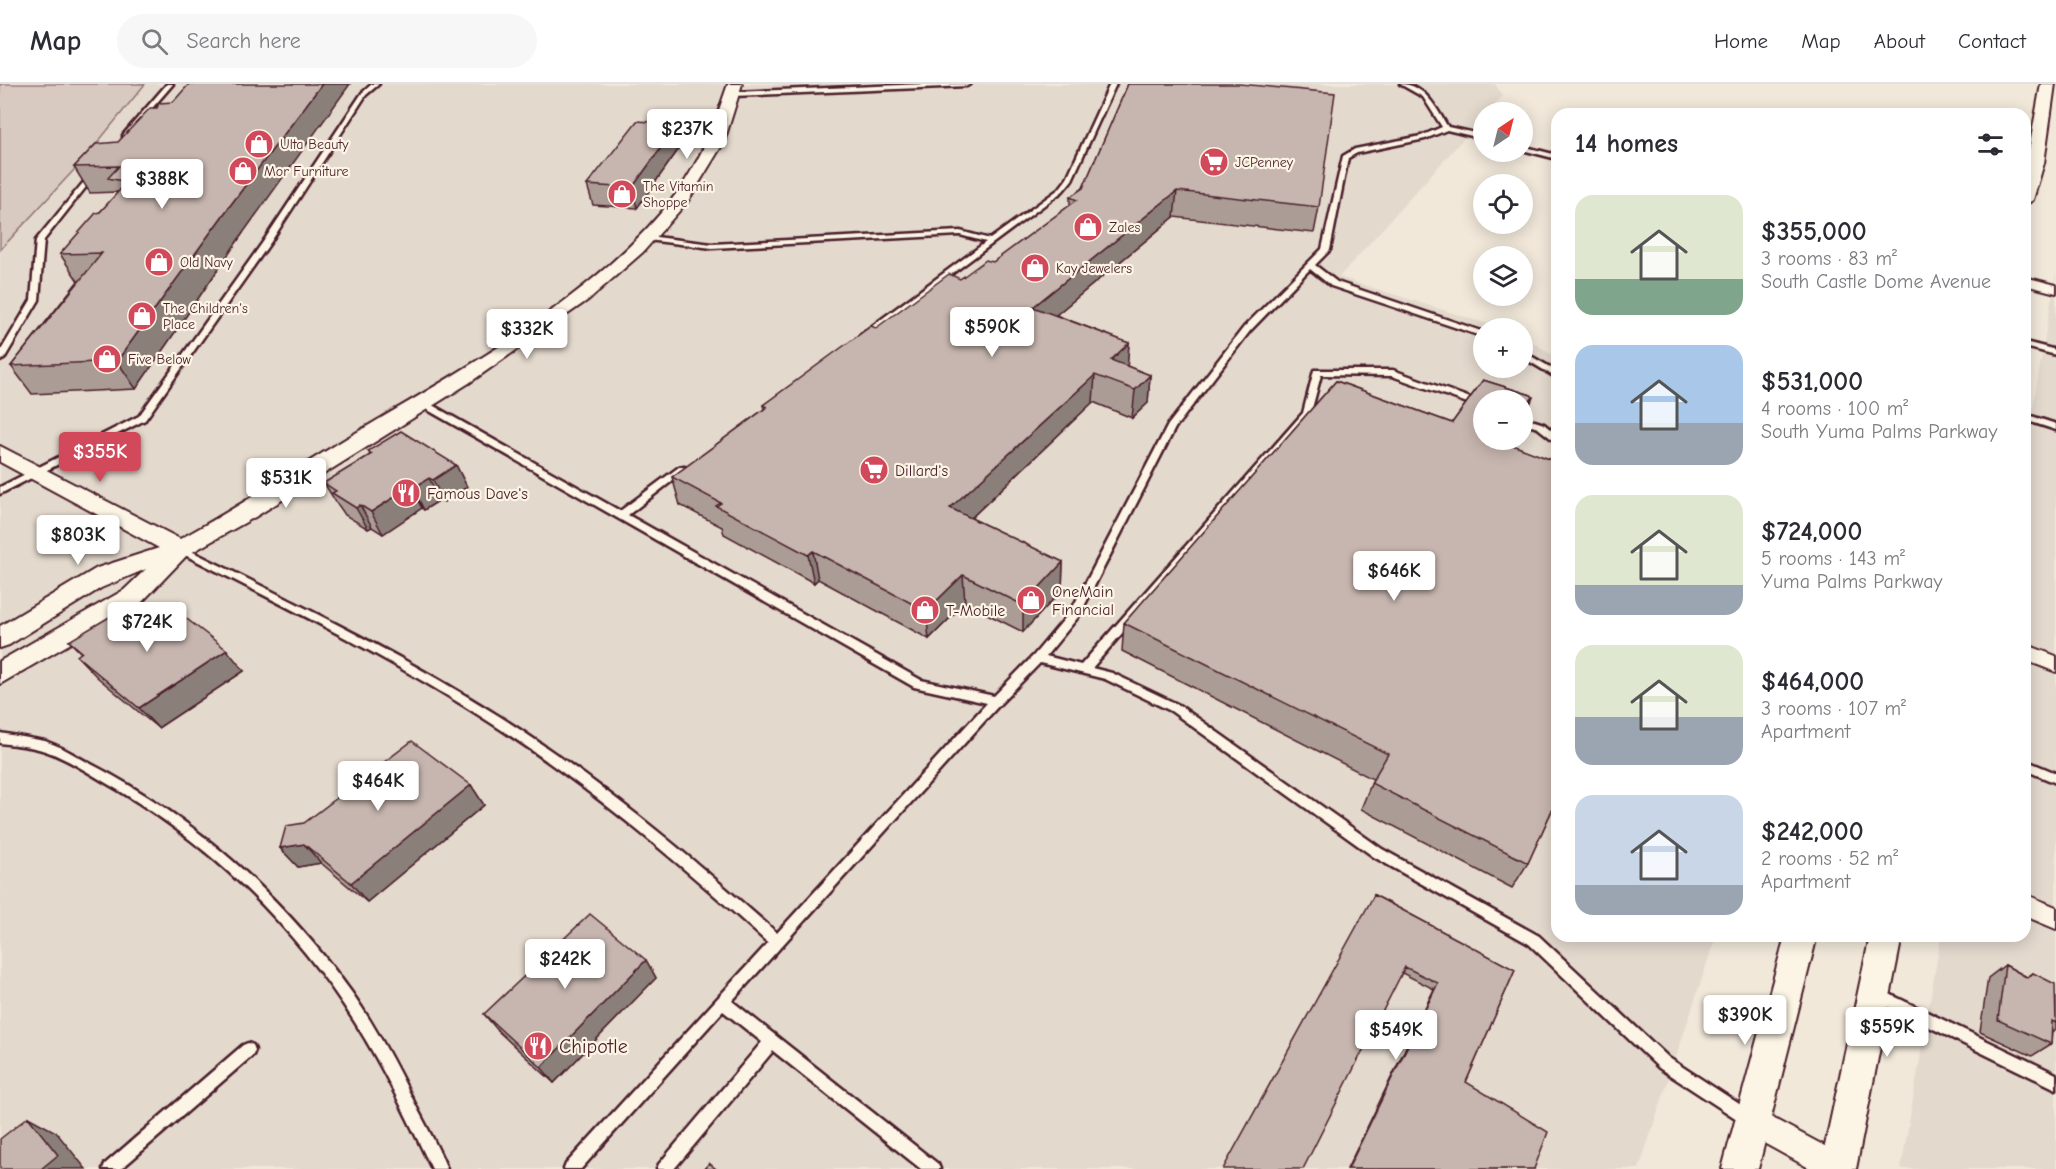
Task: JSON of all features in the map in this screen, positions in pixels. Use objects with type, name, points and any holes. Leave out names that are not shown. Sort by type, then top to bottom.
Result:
[{"type":"street","points":[[2031,180],[2036,163],[2048,84],[2056,86]]},
{"type":"street","points":[[0,638],[107,573],[180,549],[506,352],[581,297],[648,238],[700,171],[721,134],[734,89]]},
{"type":"street","points":[[2031,283],[2056,290]]},
{"type":"street","points":[[0,453],[180,549]]},
{"type":"street","points":[[0,674],[134,596],[180,549]]},
{"type":"street","points":[[2031,654],[2056,664]]},
{"type":"street","points":[[2031,908],[2056,918]]},
{"type":"street","points":[[1740,1169],[1799,942]]},
{"type":"street","points":[[1752,1121],[1838,1169],[1885,942]]},
{"type":"lane","points":[[120,141],[170,84]]},
{"type":"lane","points":[[0,491],[142,418],[266,243],[364,94],[376,84]]},
{"type":"lane","points":[[734,89],[967,84]]},
{"type":"lane","points":[[855,342],[1061,190],[1069,180],[1113,84]]},
{"type":"lane","points":[[1403,84],[1425,96],[1446,128]]},
{"type":"lane","points":[[571,1169],[996,700],[1038,658],[1075,613],[1171,427],[1247,328],[1326,250],[1345,157],[1355,151],[1423,138],[1446,128],[1473,134]]},
{"type":"lane","points":[[1533,151],[1551,155]]},
{"type":"lane","points":[[0,359],[35,300],[40,240],[99,168]]},
{"type":"lane","points":[[648,238],[712,246],[960,233],[991,241]]},
{"type":"lane","points":[[1310,265],[1334,284],[1473,331]]},
{"type":"lane","points":[[2031,346],[2056,353]]},
{"type":"lane","points":[[1533,360],[1551,371]]},
{"type":"lane","points":[[1083,670],[1307,414],[1317,372],[1393,373],[1473,402]]},
{"type":"lane","points":[[422,403],[918,684],[996,700]]},
{"type":"lane","points":[[2031,419],[2056,427]]},
{"type":"lane","points":[[1533,423],[1541,426],[1551,435]]},
{"type":"lane","points":[[620,516],[691,463]]},
{"type":"lane","points":[[180,549],[391,657],[497,720],[591,788],[675,855],[777,942]]},
{"type":"lane","points":[[1038,658],[1108,676],[1175,708],[1378,853],[1534,940],[1664,1063],[1752,1121]]},
{"type":"lane","points":[[0,738],[47,747],[116,782],[171,816],[219,856],[283,916],[348,998],[388,1065],[440,1169]]},
{"type":"lane","points":[[2031,768],[2056,778]]},
{"type":"lane","points":[[1874,993],[2056,1082]]},
{"type":"lane","points":[[722,1002],[933,1169]]},
{"type":"lane","points":[[664,1169],[771,1042]]},
{"type":"lane","points":[[110,1169],[248,1050]]},
{"type":"shaded area","points":[[0,84],[1495,84],[1503,96],[1497,102],[1473,102],[1473,128],[1339,277],[1473,319],[1473,378],[1533,378],[1533,342],[1551,354],[1551,942],[1714,942],[1639,1169],[0,1169]]},
{"type":"shaded area","points":[[0,84],[145,84],[85,158],[0,250]]},
{"type":"shaded area","points":[[2056,273],[2056,1169],[1901,1169],[1940,942],[2031,942],[2031,417]]},
{"type":"building","points":[[189,84],[322,84],[117,361],[11,366],[102,253],[60,254],[127,182],[108,178],[119,166],[74,167],[96,144],[118,142],[150,108],[157,108],[159,103],[173,102]]},
{"type":"building","points":[[1128,84],[1240,84],[1335,93],[1319,207],[1177,191],[1033,307],[1129,343],[1111,360],[1150,375],[1135,390],[1095,375],[950,508],[1063,562],[1023,605],[963,575],[926,611],[813,551],[808,555],[716,506],[721,503],[672,477],[767,407],[763,405],[871,326],[876,328],[949,274],[960,279],[986,260],[993,262],[1077,200],[1070,197],[1083,188]]},
{"type":"building","points":[[637,121],[678,124],[632,188],[587,185]]},
{"type":"building","points":[[1483,380],[1515,390],[1476,390]]},
{"type":"building","points":[[1336,381],[1452,423],[1473,394],[1473,450],[1526,450],[1551,460],[1551,812],[1528,863],[1371,783],[1388,754],[1124,623]]},
{"type":"building","points":[[401,431],[456,465],[433,480],[429,478],[413,488],[410,487],[371,512],[360,505],[356,508],[332,493],[336,491],[324,483],[372,454],[368,451]]},
{"type":"building","points":[[166,603],[227,650],[139,708],[77,656],[82,652],[69,641],[111,616],[126,627]]},
{"type":"building","points":[[412,741],[471,785],[351,883],[304,844],[280,848],[286,826],[304,823]]},
{"type":"building","points":[[1374,895],[1515,970],[1466,1082],[1548,1132],[1534,1169],[1348,1169],[1438,983],[1405,967],[1303,1169],[1223,1169]]},
{"type":"building","points":[[590,914],[646,960],[541,1067],[484,1014]]},
{"type":"building","points":[[2005,965],[2028,978],[2033,973],[2055,984],[2056,1023],[2052,1021],[2051,1044],[1998,1020]]},
{"type":"building","points":[[28,1117],[58,1155],[41,1169],[0,1169],[0,1139]]},
{"type":"building","points":[[709,1163],[716,1169],[704,1169]]},
{"type":"place","name":"Ulta Beauty","points":[[259,144]]},
{"type":"place","name":"JCPenney","points":[[1214,162]]},
{"type":"place","name":"Mor Furniture","points":[[243,171]]},
{"type":"place","name":"The Vitamin Shoppe","points":[[622,194]]},
{"type":"place","name":"Zales","points":[[1088,227]]},
{"type":"place","name":"Old Navy","points":[[159,262]]},
{"type":"place","name":"Kay Jewelers","points":[[1035,268]]},
{"type":"place","name":"The Children's Place","points":[[142,316]]},
{"type":"place","name":"Five Below","points":[[107,359]]},
{"type":"place","name":"Dillard's","points":[[874,470]]},
{"type":"place","name":"Famous Dave's","points":[[406,493]]},
{"type":"place","name":"OneMain Financial","points":[[1031,600]]},
{"type":"place","name":"T-Mobile","points":[[925,610]]},
{"type":"place","name":"Chipotle","points":[[538,1046]]}]
